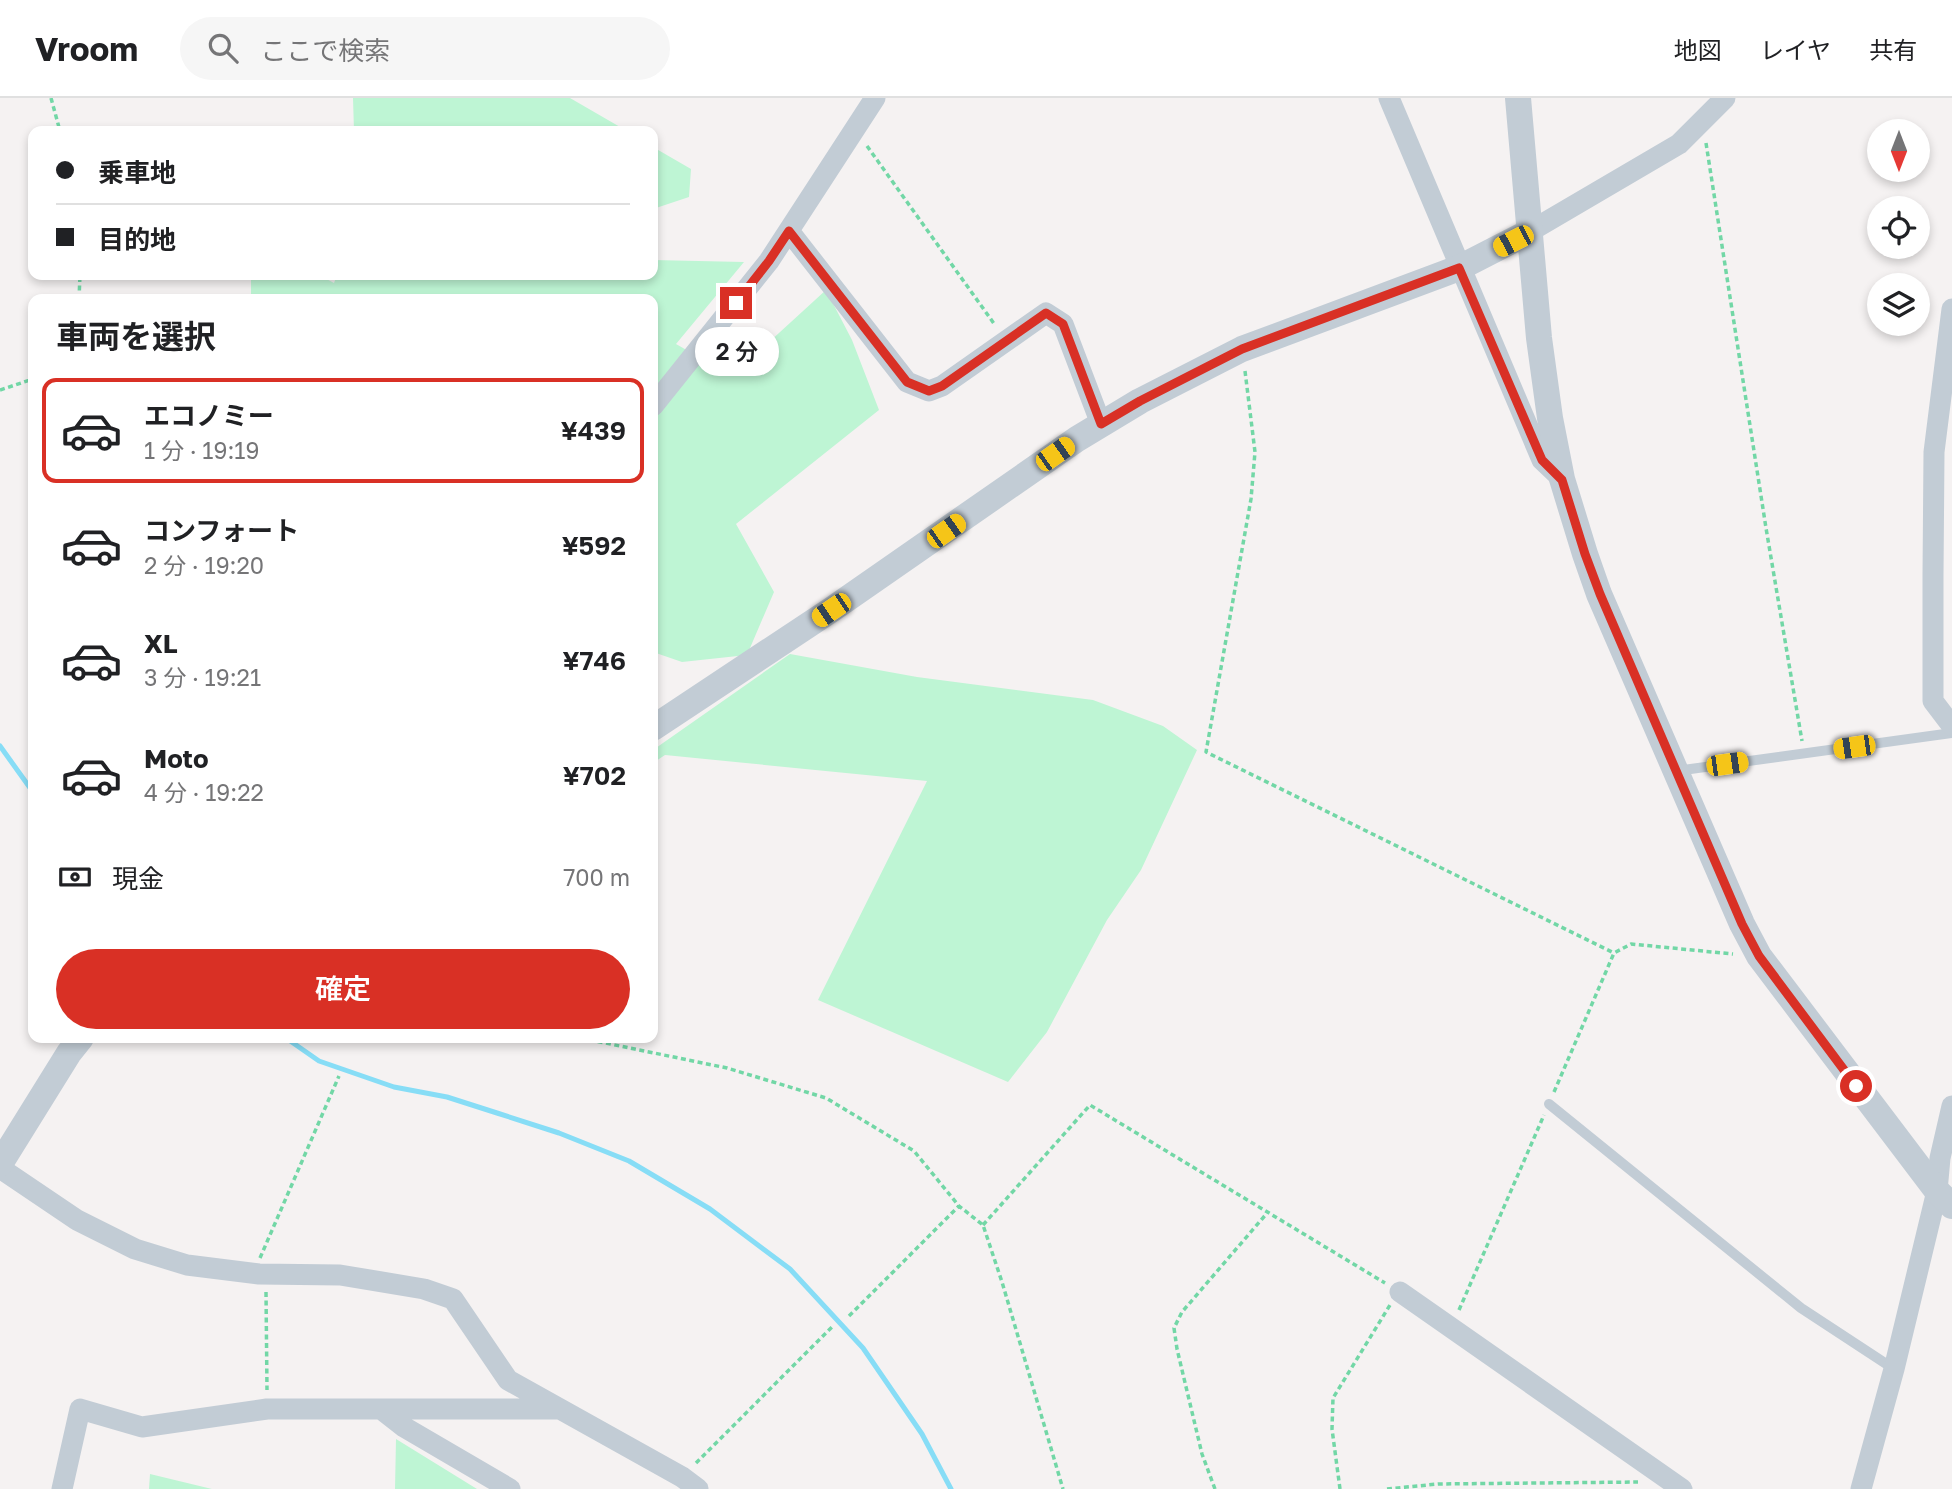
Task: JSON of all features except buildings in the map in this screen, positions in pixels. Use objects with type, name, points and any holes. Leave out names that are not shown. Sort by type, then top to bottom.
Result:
[{"type":"street","points":[[658,400],[761,272],[876,98]]},
{"type":"street","points":[[1389,98],[1542,460],[1562,480]]},
{"type":"street","points":[[1518,98],[1529,232],[1550,418],[1562,480],[1600,594],[1742,924],[1759,956],[1944,1198]]},
{"type":"street","points":[[658,726],[831,610],[1077,439],[1140,401],[1242,349],[1459,268],[1529,232],[1679,144],[1725,98]]},
{"type":"street","points":[[789,231],[907,382],[929,391],[942,386],[1046,313],[1063,324],[1101,424]]},
{"type":"street","points":[[1952,309],[1934,452],[1933,575],[1933,701],[1952,726]]},
{"type":"street","points":[[77,1043],[0,1166],[77,1220],[135,1249],[187,1265],[263,1274],[340,1275],[424,1289],[453,1299],[508,1380],[690,1483]]},
{"type":"street","points":[[1861,1489],[1944,1198],[1940,1158],[1952,1106]]},
{"type":"street","points":[[1400,1292],[1676,1485]]},
{"type":"street","points":[[62,1489],[80,1409],[142,1427],[267,1409],[558,1409]]},
{"type":"street","points":[[381,1409],[404,1427],[510,1489]]},
{"type":"lane","points":[[1676,771],[1952,733]]},
{"type":"lane","points":[[1549,1104],[1801,1308],[1894,1368]]},
{"type":"path","points":[[51,98],[59,126]]},
{"type":"path","points":[[1703,121],[1766,528],[1805,753]]},
{"type":"path","points":[[856,130],[1006,341]]},
{"type":"path","points":[[1242,349],[1255,452],[1251,499],[1206,752],[1614,953]]},
{"type":"path","points":[[0,390],[28,381]]},
{"type":"path","points":[[1451,1328],[1614,953],[1630,944],[1759,956]]},
{"type":"path","points":[[605,1043],[727,1068],[826,1098],[914,1151],[959,1206],[983,1225],[1063,1489]]},
{"type":"path","points":[[267,1409],[261,1254],[339,1076]]},
{"type":"path","points":[[983,1225],[1090,1105],[1400,1292],[1332,1398],[1333,1438],[1340,1489]]},
{"type":"path","points":[[849,1316],[959,1206]]},
{"type":"path","points":[[1215,1489],[1202,1454],[1181,1368],[1175,1322],[1268,1212]]},
{"type":"path","points":[[690,1483],[832,1326]]},
{"type":"path","points":[[1387,1489],[1437,1483],[1676,1485]]},
{"type":"green space","points":[[353,98],[570,98],[618,126],[354,126]]},
{"type":"green space","points":[[658,150],[691,169],[689,197],[658,207]]},
{"type":"green space","points":[[658,260],[744,262],[676,344],[732,376],[826,290],[852,340],[879,410],[736,524],[774,592],[747,655],[682,662],[658,654],[658,294],[251,294],[251,280],[328,280],[334,283],[335,280],[658,280]]},
{"type":"green space","points":[[790,654],[917,677],[1093,700],[1163,726],[1197,750],[1141,870],[1107,920],[1047,1032],[1008,1082],[818,1000],[927,781],[665,755],[658,760],[658,746]]},
{"type":"green space","points":[[396,1439],[477,1489],[395,1489]]},
{"type":"green space","points":[[150,1474],[212,1489],[149,1489]]},
{"type":"waterway","points":[[0,746],[28,785]]},
{"type":"waterway","points":[[293,1043],[319,1061],[394,1087],[447,1097],[559,1133],[629,1161],[710,1209],[790,1269],[863,1348],[922,1434],[951,1489]]},
{"type":"route","points":[[736,303],[789,231],[907,382],[929,391],[942,386],[1046,313],[1063,324],[1101,424],[1242,349],[1459,268],[1542,460],[1562,480],[1600,594],[1742,924],[1759,956],[1856,1086]]}]
